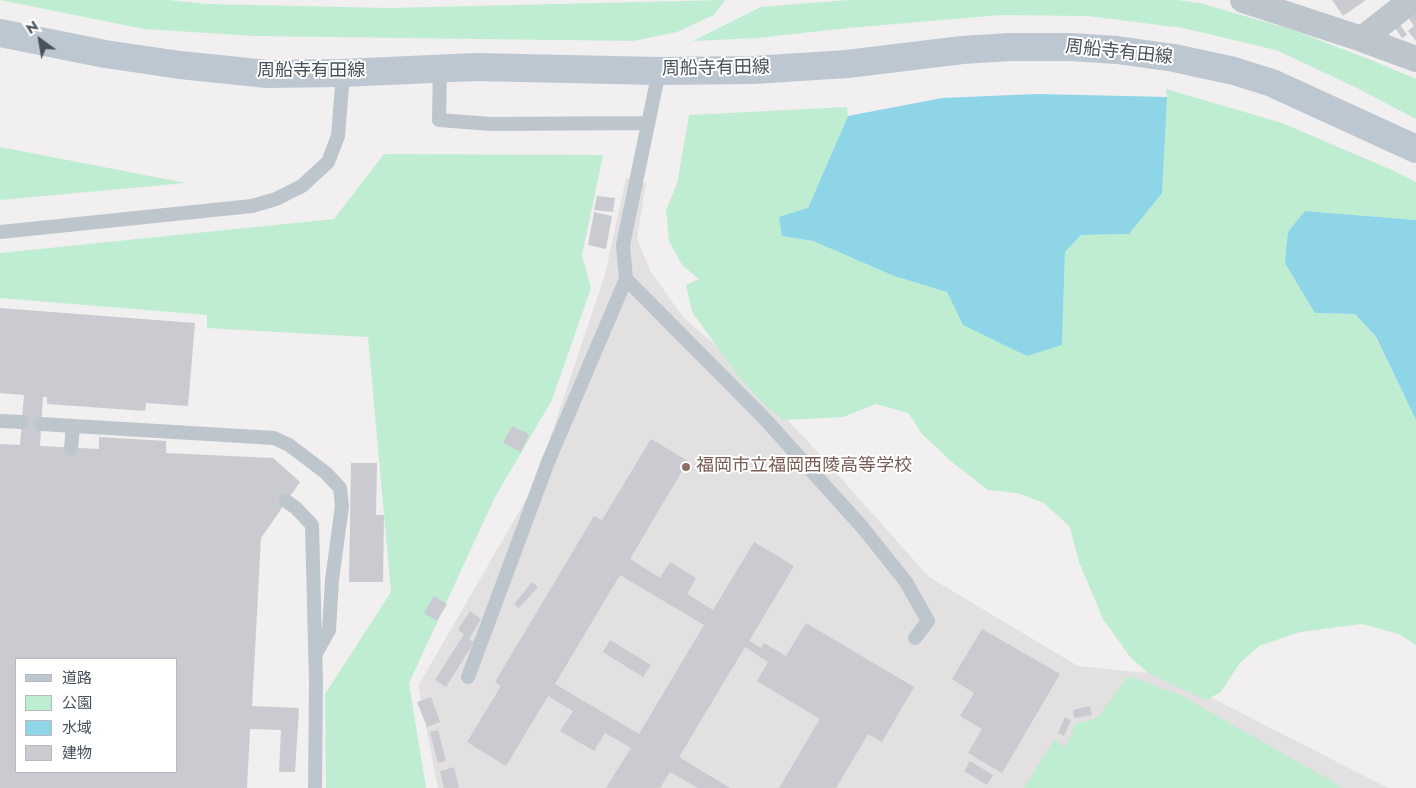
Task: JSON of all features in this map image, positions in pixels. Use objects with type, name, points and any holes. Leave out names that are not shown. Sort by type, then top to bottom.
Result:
[{"type":"main road","name":"周船寺有田線","points":[[0,33],[105,54],[180,66],[267,74],[343,73],[476,67],[659,71],[753,70],[847,64],[962,50],[1071,46],[1174,58],[1234,71],[1272,83],[1416,149]]},
{"type":"street","points":[[1243,0],[1416,59]]},
{"type":"street","points":[[1362,39],[1412,0]]},
{"type":"lane","points":[[440,69],[439,120],[490,124],[648,123]]},
{"type":"lane","points":[[468,677],[548,462],[626,279],[623,246],[659,71]]},
{"type":"lane","points":[[0,232],[252,206],[276,199],[302,186],[328,162],[338,136],[343,73]]},
{"type":"lane","points":[[626,279],[764,418],[863,528],[906,582],[928,621],[915,638]]},
{"type":"lane","points":[[0,420],[22,422]]},
{"type":"lane","points":[[41,424],[274,438],[289,445],[326,473],[340,488],[342,506],[332,580],[329,630],[315,655]]},
{"type":"lane","points":[[71,448],[73,427]]},
{"type":"lane","points":[[286,501],[296,508],[312,525],[315,655],[315,788]]},
{"type":"shaded area","name":"福岡市立福岡西陵高等学校","points":[[626,178],[646,183],[637,239],[651,272],[683,317],[720,349],[814,448],[929,577],[1078,666],[1167,675],[1388,788],[438,788],[418,686],[534,486],[605,275]]},
{"type":"green space","points":[[0,0],[169,0],[206,4],[389,8],[725,0],[714,15],[677,32],[633,41],[255,36],[144,29]]},
{"type":"green space","points":[[849,0],[1177,0],[1200,3],[1293,30],[1416,79],[1416,119],[1359,89],[1276,50],[1183,28],[1088,16],[1002,15],[757,38],[693,41],[761,7]]},
{"type":"green space","points":[[1166,89],[1282,123],[1416,182],[1416,220],[1305,211],[1315,313],[1355,314],[1376,338],[1416,420],[1416,645],[1399,634],[1362,624],[1300,632],[1259,646],[1239,664],[1221,692],[1206,700],[1148,673],[1130,657],[1103,619],[1079,562],[1070,527],[1044,503],[1017,493],[988,490],[952,462],[923,435],[908,413],[876,404],[843,417],[784,420],[767,407],[739,377],[692,312],[686,285],[699,279],[682,265],[669,241],[666,210],[677,184],[689,115],[847,107],[848,116],[808,208],[782,236],[813,241],[894,276],[947,292],[963,325],[1062,345],[1065,252],[1081,235],[1129,234],[1167,97]]},
{"type":"green space","points":[[0,147],[186,183],[0,200]]},
{"type":"green space","points":[[384,154],[603,155],[582,255],[591,288],[552,400],[495,497],[409,683],[426,788],[326,788],[325,694],[391,592],[368,337],[207,328],[207,315],[0,298],[0,253],[334,219]]},
{"type":"green space","points":[[1128,676],[1180,695],[1344,788],[1024,788],[1054,740],[1066,747],[1075,724],[1097,718]]},
{"type":"water","points":[[1037,94],[1167,97],[1162,193],[1129,234],[1081,235],[1065,252],[1062,345],[1027,356],[963,325],[947,292],[894,276],[813,241],[782,236],[779,217],[808,208],[848,116],[942,98]]},
{"type":"water","points":[[1305,211],[1416,220],[1416,420],[1376,337],[1355,314],[1315,313],[1285,263],[1288,232]]},
{"type":"building","points":[[1332,0],[1366,0],[1343,16]]},
{"type":"building","points":[[1416,11],[1416,41],[1408,31],[1414,26],[1408,17]]},
{"type":"building","points":[[1399,23],[1407,35],[1402,38],[1394,26]]},
{"type":"building","points":[[597,196],[615,198],[613,212],[594,210]]},
{"type":"building","points":[[594,212],[612,216],[606,249],[588,245]]},
{"type":"building","points":[[0,308],[195,323],[188,406],[146,403],[145,411],[47,404],[47,397],[43,397],[40,446],[99,449],[99,437],[166,441],[166,453],[273,458],[300,482],[261,538],[252,706],[299,708],[295,772],[279,772],[281,730],[250,729],[247,788],[0,788],[0,444],[20,445],[24,395],[0,393]]},
{"type":"building","points":[[512,426],[529,434],[521,452],[503,443]]},
{"type":"building","points":[[651,439],[688,461],[630,559],[660,578],[670,562],[696,578],[687,594],[713,610],[754,542],[794,566],[749,641],[761,648],[764,643],[786,656],[806,623],[914,687],[882,742],[868,734],[836,788],[779,788],[820,719],[757,681],[768,662],[745,647],[679,757],[730,788],[698,788],[670,772],[660,788],[606,788],[631,748],[605,733],[594,751],[560,731],[573,711],[548,696],[506,766],[467,742],[501,686],[495,682],[594,516],[602,520]],"holes":[[[620,575],[704,625],[639,734],[555,684]]]},
{"type":"building","points":[[351,463],[377,463],[376,515],[384,515],[383,582],[349,582]]},
{"type":"building","points":[[532,582],[538,587],[519,608],[514,604]]},
{"type":"building","points":[[434,596],[447,604],[437,621],[424,613]]},
{"type":"building","points":[[470,611],[481,619],[469,639],[474,642],[446,687],[435,680],[464,634],[458,630]]},
{"type":"building","points":[[982,629],[1060,674],[1002,773],[968,753],[982,729],[960,716],[974,693],[952,679]]},
{"type":"building","points":[[610,640],[651,665],[643,677],[603,652]]},
{"type":"building","points":[[431,697],[440,722],[427,727],[417,702]]},
{"type":"building","points":[[1090,706],[1092,715],[1074,718],[1073,710]]},
{"type":"building","points":[[1065,717],[1071,720],[1064,736],[1058,733]]},
{"type":"building","points":[[438,730],[446,761],[438,763],[430,732]]},
{"type":"building","points":[[970,761],[993,775],[987,785],[964,771]]},
{"type":"building","points":[[454,767],[459,788],[444,788],[440,771]]},
{"type":"place","name":"福岡市立福岡西陵高等学校","points":[[686,467]]}]
